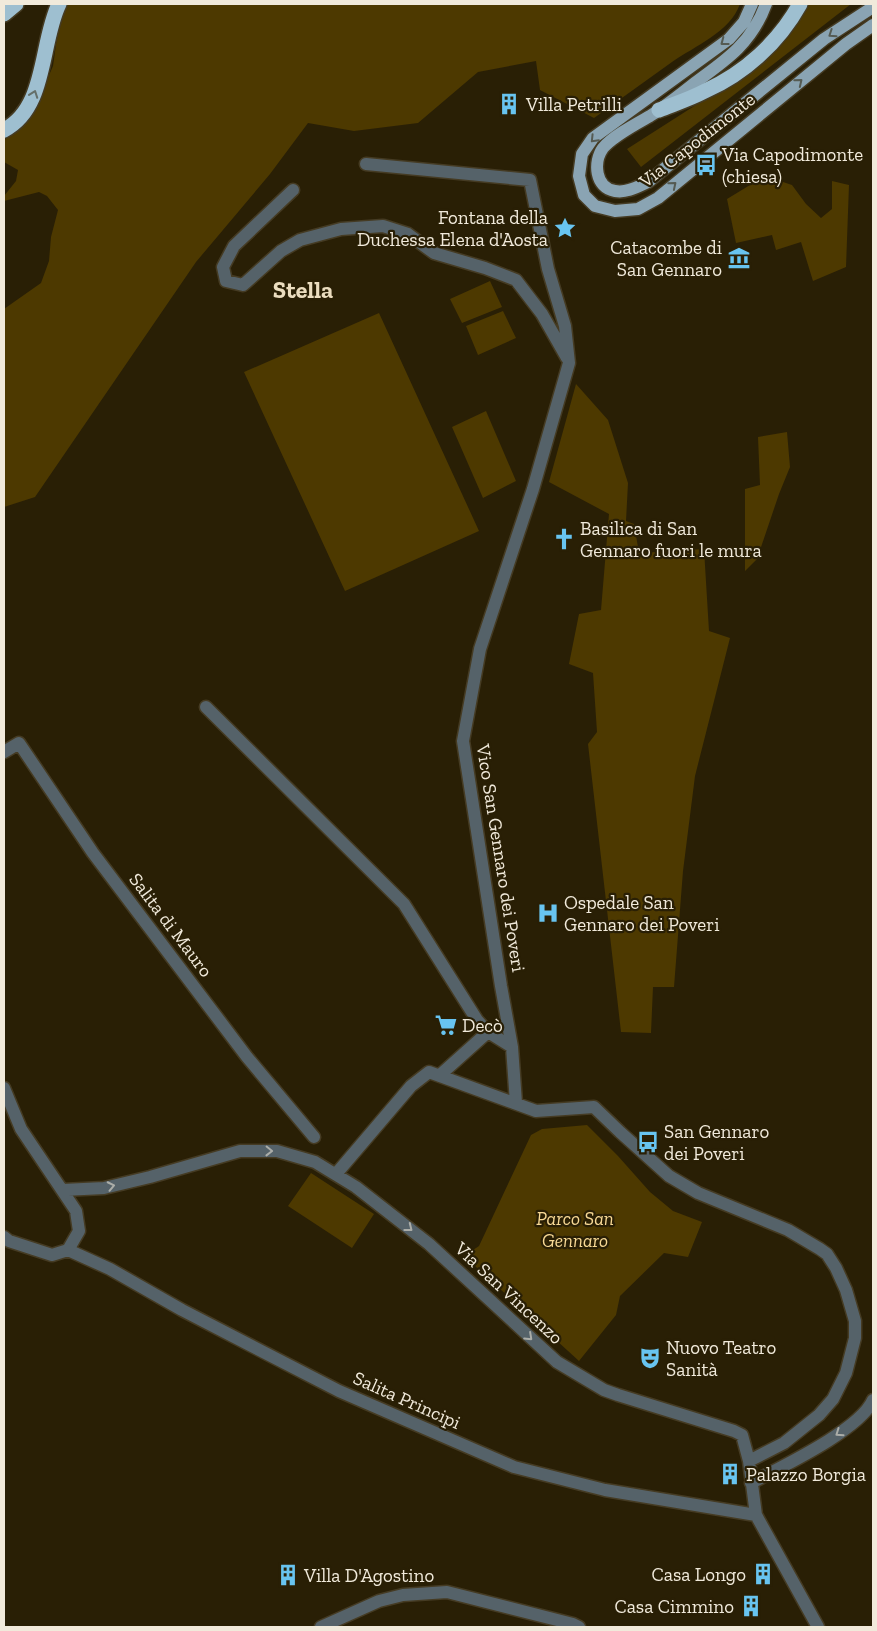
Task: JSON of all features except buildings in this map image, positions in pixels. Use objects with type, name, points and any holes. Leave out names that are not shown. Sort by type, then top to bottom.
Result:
[{"type":"highway","points":[[4,14],[16,4]]},
{"type":"highway","points":[[4,130],[11,127],[20,118],[32,100],[38,83],[48,35],[59,4]]},
{"type":"highway","points":[[659,110],[705,92],[743,69],[780,34],[800,4]]},
{"type":"main road","name":"Via Capodimonte","points":[[752,4],[744,22],[729,39],[593,138],[582,154],[579,176],[584,194],[595,206],[615,211],[638,209],[658,198],[846,44],[873,25]]},
{"type":"main road","name":"Via Capodimonte","points":[[766,4],[756,27],[731,56],[659,110],[604,147],[597,158],[597,167],[602,185],[610,190],[620,192],[648,182],[824,40],[873,7]]},
{"type":"street","points":[[366,164],[530,180],[548,269],[565,326],[569,363]]},
{"type":"street","points":[[293,190],[234,246],[223,267],[226,281],[243,284],[281,251],[300,240],[341,230],[383,226],[408,234],[434,253],[485,268],[516,280],[542,314],[569,363]]},
{"type":"street","name":"Vico San Gennaro dei Poveri","points":[[516,1103],[512,1046],[463,741],[480,649],[533,489],[569,363]]},
{"type":"street","points":[[206,707],[404,904],[476,1020],[488,1032],[512,1046]]},
{"type":"street","name":"Salita di Mauro","points":[[4,752],[19,743],[99,861],[247,1057],[314,1137]]},
{"type":"street","points":[[336,1174],[411,1086],[434,1074],[488,1032]]},
{"type":"street","points":[[434,1074],[536,1111],[594,1107],[669,1176],[698,1193],[788,1230],[827,1254],[846,1290],[855,1321],[852,1352],[846,1373],[833,1399],[819,1415],[784,1443],[749,1461]]},
{"type":"street","points":[[4,1088],[21,1129],[76,1211],[78,1231],[68,1250],[52,1255],[4,1237]]},
{"type":"street","name":"Via San Vincenzo","points":[[62,1190],[104,1188],[150,1178],[240,1151],[277,1151],[315,1162],[336,1174],[356,1187],[429,1244],[557,1362],[604,1390],[742,1435],[749,1461],[756,1515],[818,1627]]},
{"type":"street","name":"Salita Principi","points":[[68,1250],[110,1269],[182,1310],[339,1391],[514,1467],[605,1490],[756,1515]]},
{"type":"street","points":[[751,1483],[839,1434],[869,1409],[873,1400]]},
{"type":"street","points":[[321,1627],[387,1599],[403,1595],[447,1592],[579,1627]]},
{"type":"green space","points":[[66,4],[740,4],[728,23],[711,38],[672,62],[594,118],[540,90],[536,61],[478,72],[418,123],[354,131],[308,123],[270,174],[196,262],[35,497],[4,507],[4,309],[41,283],[49,261],[51,237],[58,210],[47,196],[39,192],[4,201],[4,196],[16,181],[18,170],[4,162],[4,140],[19,128],[36,105],[53,66],[60,16]]},
{"type":"green space","points":[[807,4],[851,4],[641,167],[627,149],[724,87],[778,48]]},
{"type":"green space","points":[[765,176],[792,185],[806,204],[821,218],[832,209],[832,181],[849,185],[846,267],[813,281],[801,242],[776,250],[772,235],[736,243],[727,199]]},
{"type":"green space","points":[[490,281],[502,307],[462,323],[450,299]]},
{"type":"green space","points":[[503,311],[516,338],[478,355],[466,326]]},
{"type":"green space","points":[[379,313],[479,531],[345,591],[244,372]]},
{"type":"green space","points":[[576,384],[608,420],[628,483],[626,521],[634,524],[639,553],[704,549],[709,631],[730,638],[695,776],[683,871],[674,987],[653,987],[651,1033],[621,1032],[588,744],[597,732],[593,673],[569,664],[579,614],[601,610],[609,514],[549,482]]},
{"type":"green space","points":[[486,411],[516,481],[483,498],[452,427]]},
{"type":"green space","points":[[787,432],[790,467],[757,559],[745,571],[745,489],[760,485],[758,437]]},
{"type":"green space","name":"Parco San Gennaro","points":[[587,1125],[650,1192],[673,1211],[702,1222],[688,1257],[664,1253],[620,1296],[616,1315],[579,1361],[464,1256],[479,1246],[531,1135],[542,1129]]},
{"type":"green space","points":[[311,1173],[374,1214],[352,1248],[288,1206]]},
{"type":"place","name":"Villa Petrilli","points":[[509,104]]},
{"type":"place","name":"Via Capodimonte (chiesa)","points":[[706,165]]},
{"type":"place","name":"Fontana della Duchessa Elena d'Aosta","points":[[565,228]]},
{"type":"place","name":"Catacombe di San Gennaro","points":[[739,258]]},
{"type":"place","name":"Basilica di San Gennaro fuori le mura","points":[[564,539]]},
{"type":"place","name":"Ospedale San Gennaro dei Poveri","points":[[548,913]]},
{"type":"place","name":"Decò","points":[[446,1025]]},
{"type":"place","name":"San Gennaro dei Poveri","points":[[648,1142]]},
{"type":"place","name":"Nuovo Teatro Sanità","points":[[650,1358]]},
{"type":"place","name":"Palazzo Borgia","points":[[730,1474]]},
{"type":"place","name":"Casa Longo","points":[[763,1574]]},
{"type":"place","name":"Villa D'Agostino","points":[[288,1575]]},
{"type":"place","name":"Casa Cimmino","points":[[751,1606]]},
{"type":"district","name":"Stella","points":[[303,289]]}]
